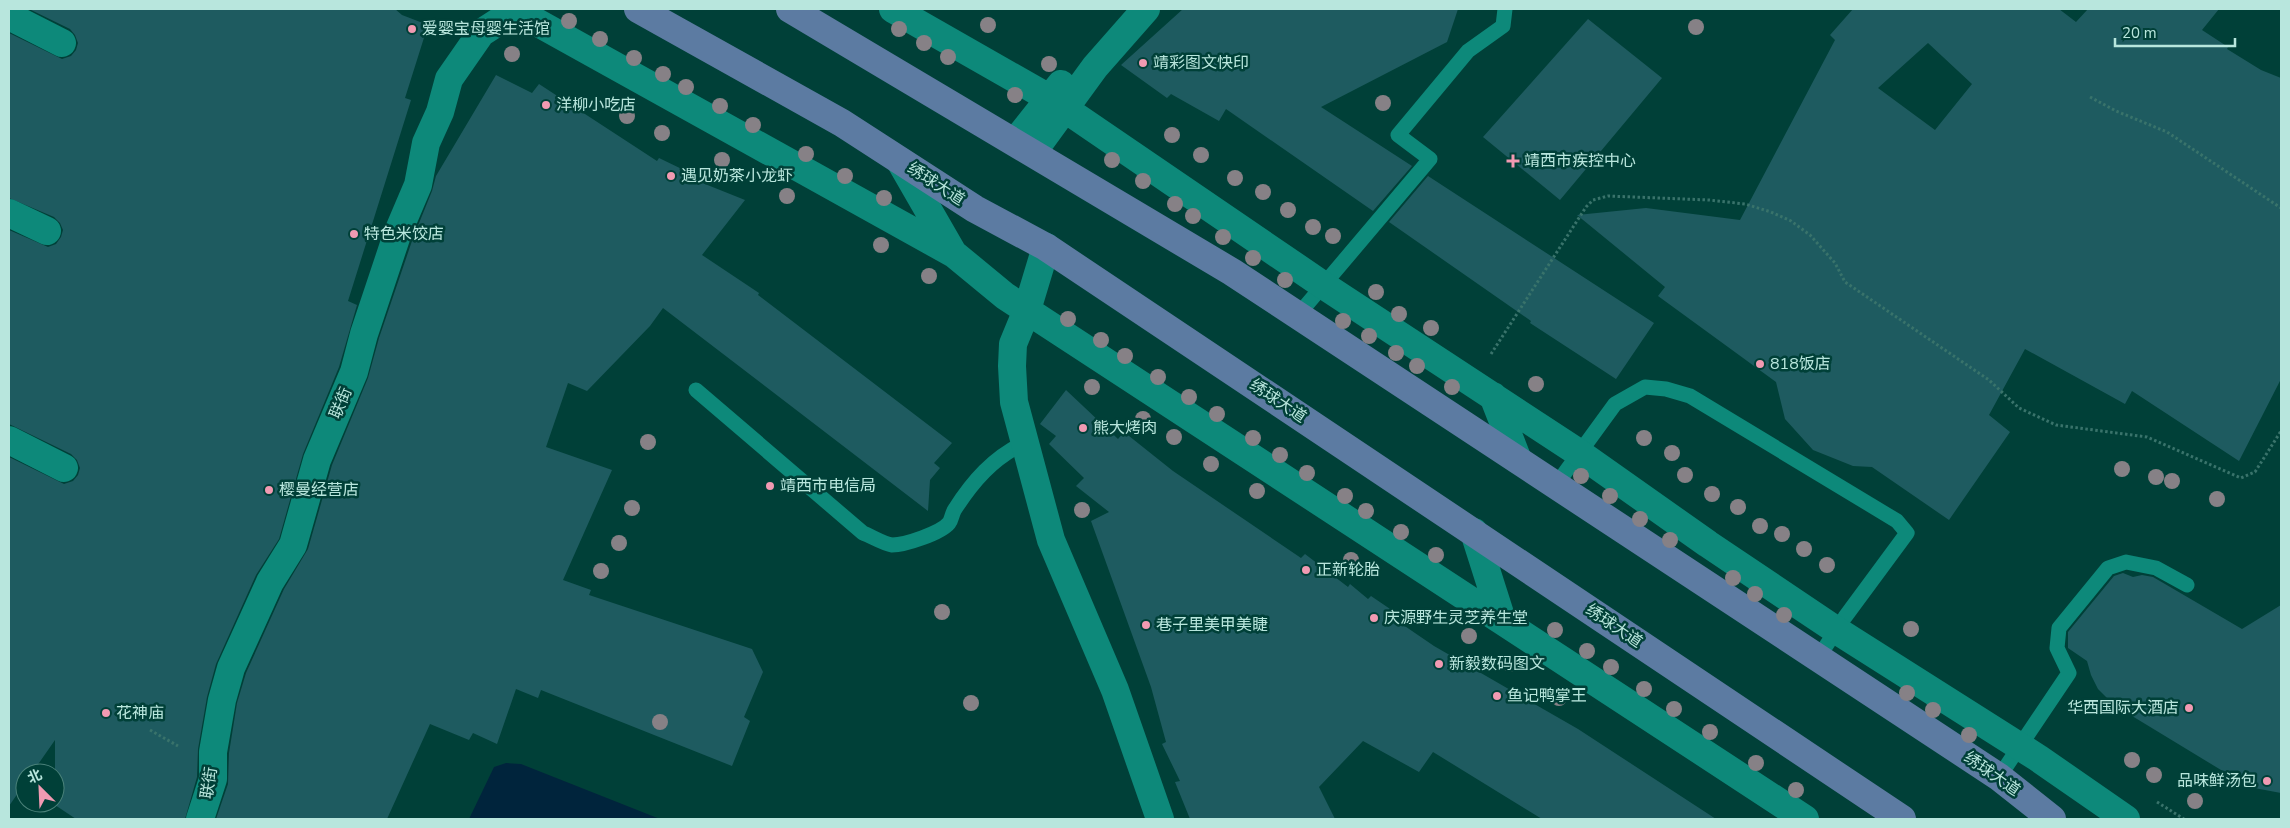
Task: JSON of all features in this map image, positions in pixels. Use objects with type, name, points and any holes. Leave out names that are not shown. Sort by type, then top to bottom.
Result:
[{"type":"main road","name":"绣球大道","points":[[638,9],[842,123],[975,209],[1046,247],[1902,819]]},
{"type":"main road","name":"绣球大道","points":[[790,9],[1232,272],[1999,777],[2052,819]]},
{"type":"street","points":[[516,9],[954,254],[1005,296],[1804,819]]},
{"type":"street","name":"联街","points":[[200,819],[213,779],[216,737],[222,700],[231,668],[270,582],[293,545],[317,460],[354,372],[364,334],[398,232],[418,185],[426,144],[440,112],[449,79],[481,33],[516,9]]},
{"type":"street","points":[[893,9],[1057,103],[1323,285],[1579,453],[1708,544],[1836,630],[2126,819]]},
{"type":"street","points":[[1024,147],[1129,9]]},
{"type":"street","points":[[1057,103],[1095,67],[1146,9]]},
{"type":"street","points":[[9,16],[62,43]]},
{"type":"street","points":[[900,161],[954,254]]},
{"type":"street","points":[[9,213],[48,231]]},
{"type":"street","points":[[1046,247],[1027,310],[1014,344],[1012,366],[1014,402],[1051,540],[1115,690],[1160,819]]},
{"type":"street","points":[[1483,390],[1518,460]]},
{"type":"street","points":[[9,440],[64,468]]},
{"type":"street","points":[[1474,532],[1502,620]]},
{"type":"lane","points":[[1298,315],[1430,160],[1398,135],[1468,51],[1503,26],[1505,9]]},
{"type":"lane","points":[[1556,485],[1615,404],[1644,388],[1666,389],[1690,396],[1897,521],[1907,533],[1836,630],[1818,658]]},
{"type":"lane","points":[[696,390],[863,533],[891,545],[929,536],[944,527],[950,522],[953,511],[974,481],[1006,451],[1024,443]]},
{"type":"lane","points":[[1999,777],[2069,673],[2057,648],[2059,628],[2108,568],[2126,562],[2156,568],[2187,586]]},
{"type":"path","points":[[2090,97],[2116,111],[2167,132],[2281,208]]},
{"type":"path","points":[[1483,390],[1586,207],[1593,200],[1608,196],[1709,200],[1744,204],[1791,221],[1810,236],[1835,263],[1844,282],[1989,380],[2019,408],[2056,425],[2147,437],[2241,478],[2255,472],[2281,431]]},
{"type":"water","points":[[506,763],[521,764],[660,819],[469,819],[494,767]]},
{"type":"building","points":[[29,9],[395,9],[402,15],[428,25],[405,98],[411,100],[348,301],[357,305],[339,367],[303,454],[279,539],[256,575],[216,664],[207,697],[198,749],[197,777],[185,819],[76,819],[65,812],[65,763],[55,763],[55,740],[39,763],[15,763],[15,797],[9,806],[9,457],[64,484],[73,481],[78,475],[80,468],[77,460],[71,454],[9,424],[9,230],[48,247],[56,244],[63,230],[60,223],[54,217],[9,198],[9,33],[62,59],[71,56],[76,50],[78,43],[70,29]]},
{"type":"building","points":[[1183,9],[1458,9],[1447,42],[1321,107],[1412,166],[1373,211],[1226,109],[1219,121],[1171,94],[1167,98],[1121,65]]},
{"type":"building","points":[[1853,9],[2059,9],[2076,22],[2088,9],[2219,9],[2202,30],[2228,47],[2227,49],[2261,70],[2281,78],[2281,379],[2239,461],[2132,391],[2125,404],[2025,349],[1989,415],[2010,432],[1949,520],[1872,467],[1853,466],[1813,450],[1785,419],[1776,382],[1658,296],[1665,287],[1577,215],[1646,208],[1740,220],[1835,40],[1830,35]],"holes":[[[1928,43],[1972,84],[1935,130],[1878,88]]]},
{"type":"building","points":[[1588,19],[1662,78],[1560,200],[1483,137]]},
{"type":"building","points":[[496,75],[532,93],[539,84],[657,161],[659,158],[688,172],[685,176],[745,200],[702,255],[759,293],[758,295],[952,443],[934,463],[940,468],[930,480],[928,511],[663,308],[650,326],[587,391],[568,383],[546,447],[612,470],[563,580],[591,590],[589,595],[752,649],[763,672],[744,717],[750,721],[732,766],[541,690],[538,698],[516,689],[497,744],[473,733],[469,740],[430,724],[387,819],[216,819],[228,784],[229,753],[237,703],[246,673],[284,589],[308,549],[332,465],[368,378],[379,338],[436,176]]},
{"type":"building","points":[[1428,176],[1654,323],[1616,379],[1530,323],[1531,321],[1389,222]]},
{"type":"building","points":[[1066,390],[1118,439],[1124,432],[1173,471],[1301,558],[1305,554],[1348,587],[1350,584],[1368,599],[1371,596],[1396,613],[1393,618],[1434,646],[1578,729],[1716,819],[1542,819],[1433,752],[1419,772],[1363,741],[1319,787],[1335,819],[1190,819],[1175,782],[1180,781],[1162,744],[1166,742],[1151,687],[1091,521],[1109,512],[1076,486],[1084,478],[1049,444],[1056,436],[1040,424]]},
{"type":"building","name":"华西国际大酒店","points":[[2123,573],[2133,577],[2142,575],[2153,577],[2242,629],[2281,605],[2281,793],[2249,787],[2114,705],[2098,689],[2087,661],[2068,648],[2068,632],[2114,576]]},
{"type":"place","name":"爱婴宝母婴生活馆","points":[[412,29]]},
{"type":"place","name":"靖彩图文快印","points":[[1143,63]]},
{"type":"place","name":"洋柳小吃店","points":[[546,105]]},
{"type":"place","name":"靖西市疾控中心","points":[[1513,161]]},
{"type":"place","name":"遇见奶茶小龙虾","points":[[671,176]]},
{"type":"place","name":"特色米饺店","points":[[354,234]]},
{"type":"place","name":"818饭店","points":[[1760,364]]},
{"type":"place","name":"熊大烤肉","points":[[1083,428]]},
{"type":"place","name":"靖西市电信局","points":[[770,486]]},
{"type":"place","name":"樱曼经营店","points":[[269,490]]},
{"type":"place","name":"正新轮胎","points":[[1306,570]]},
{"type":"place","name":"庆源野生灵芝养生堂","points":[[1374,618]]},
{"type":"place","name":"巷子里美甲美睫","points":[[1146,625]]},
{"type":"place","name":"新毅数码图文","points":[[1439,664]]},
{"type":"place","name":"鱼记鸭掌王","points":[[1497,696]]},
{"type":"place","name":"华西国际大酒店","points":[[2189,708]]},
{"type":"place","name":"花神庙","points":[[106,713]]},
{"type":"place","name":"品味鲜汤包","points":[[2267,781]]}]
